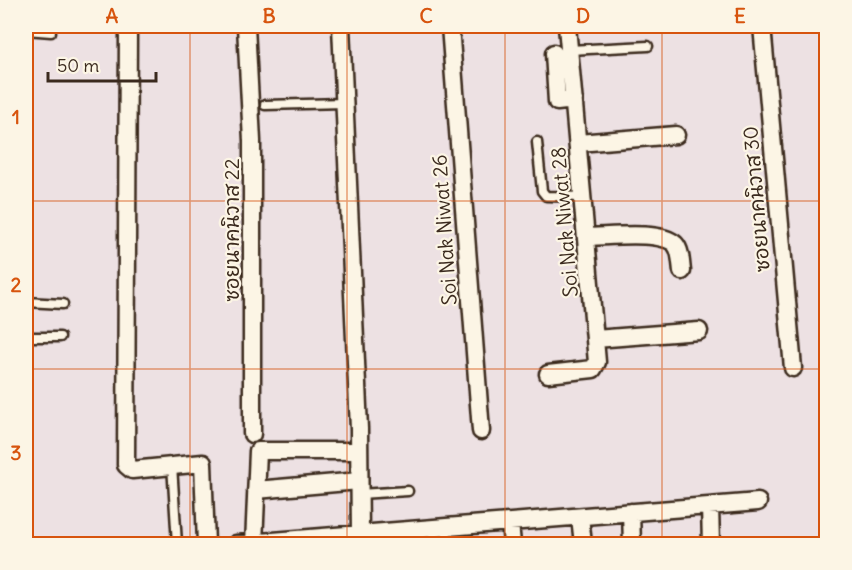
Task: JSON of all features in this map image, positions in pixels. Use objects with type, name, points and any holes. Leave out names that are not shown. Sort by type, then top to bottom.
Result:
[{"type":"street","points":[[128,26],[126,465],[132,470],[201,461],[204,465],[206,544]]},
{"type":"street","name":"ซอยนาคนิวาส 22","points":[[246,26],[252,141],[252,434]]},
{"type":"street","points":[[341,26],[359,451],[360,534]]},
{"type":"street","name":"Soi Nak Niwat 26","points":[[450,26],[481,431]]},
{"type":"street","name":"Soi Nak Niwat 28","points":[[548,374],[593,369],[597,362],[574,100],[562,51],[567,26]]},
{"type":"street","name":"ซอยนาคนิวาส 30","points":[[762,26],[793,368]]},
{"type":"street","points":[[578,143],[676,135]]},
{"type":"street","points":[[586,237],[651,236],[674,243],[678,248],[682,272]]},
{"type":"street","points":[[595,339],[699,331]]},
{"type":"street","points":[[254,543],[258,451],[359,451]]},
{"type":"street","points":[[256,490],[359,487]]},
{"type":"street","points":[[236,544],[360,534],[441,536],[510,523],[758,501]]},
{"type":"street","points":[[710,506],[711,544]]},
{"type":"street","points":[[630,512],[632,544]]},
{"type":"street","points":[[580,517],[583,544]]},
{"type":"street","points":[[510,523],[512,544]]},
{"type":"lane","points":[[26,30],[51,32]]},
{"type":"lane","points":[[562,51],[648,46]]},
{"type":"lane","points":[[265,105],[344,103]]},
{"type":"lane","points":[[537,142],[542,191],[546,195],[583,197]]},
{"type":"lane","points":[[26,302],[63,304]]},
{"type":"lane","points":[[26,337],[60,338]]},
{"type":"lane","points":[[172,465],[177,544]]},
{"type":"lane","points":[[359,487],[408,491]]}]
